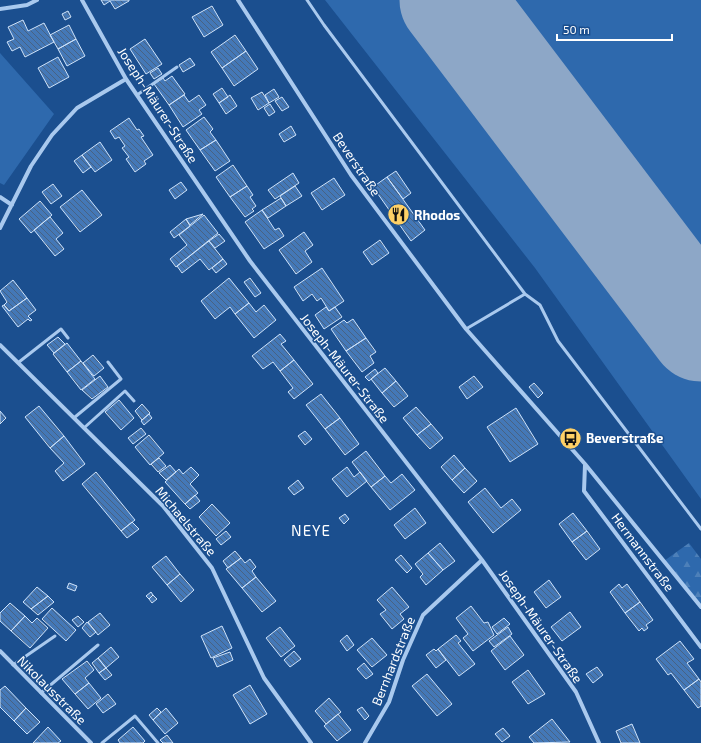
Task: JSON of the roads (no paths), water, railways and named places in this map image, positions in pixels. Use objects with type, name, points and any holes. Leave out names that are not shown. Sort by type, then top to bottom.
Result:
[{"type":"street","points":[[0,10],[27,5],[37,0]]},
{"type":"street","name":"Joseph-Mäurer-Straße","points":[[82,0],[126,79],[250,261],[482,560],[576,692],[599,743]]},
{"type":"street","name":"Beverstraße","points":[[238,0],[351,175],[466,329],[585,464],[701,607]]},
{"type":"street","points":[[0,228],[31,166],[52,134],[77,108],[126,79]]},
{"type":"street","points":[[0,197],[12,205]]},
{"type":"street","name":"Michaelstraße","points":[[0,345],[85,427],[163,506],[212,568],[264,678],[311,743]]},
{"type":"street","name":"Hermannstraße","points":[[585,464],[584,491],[701,647]]},
{"type":"street","name":"Bernhardstraße","points":[[365,743],[389,702],[403,660],[423,615],[482,560]]},
{"type":"street","name":"Nikolausstraße","points":[[0,651],[91,743]]},
{"type":"lane","points":[[307,0],[324,25],[525,294],[540,305],[558,341],[701,529]]},
{"type":"lane","points":[[137,94],[177,67]]},
{"type":"lane","points":[[466,329],[525,294]]},
{"type":"lane","points":[[19,362],[61,329],[68,338]]},
{"type":"lane","points":[[74,417],[121,379],[108,362]]},
{"type":"lane","points":[[85,427],[126,391],[134,401]]},
{"type":"lane","points":[[13,665],[55,636]]},
{"type":"lane","points":[[41,693],[98,645]]},
{"type":"lane","points":[[102,743],[135,716],[158,743]]},
{"type":"place","name":"Rhodos","points":[[399,215]]},
{"type":"place","name":"Beverstraße","points":[[570,438]]},
{"type":"district","name":"NEYE","points":[[311,530]]}]
